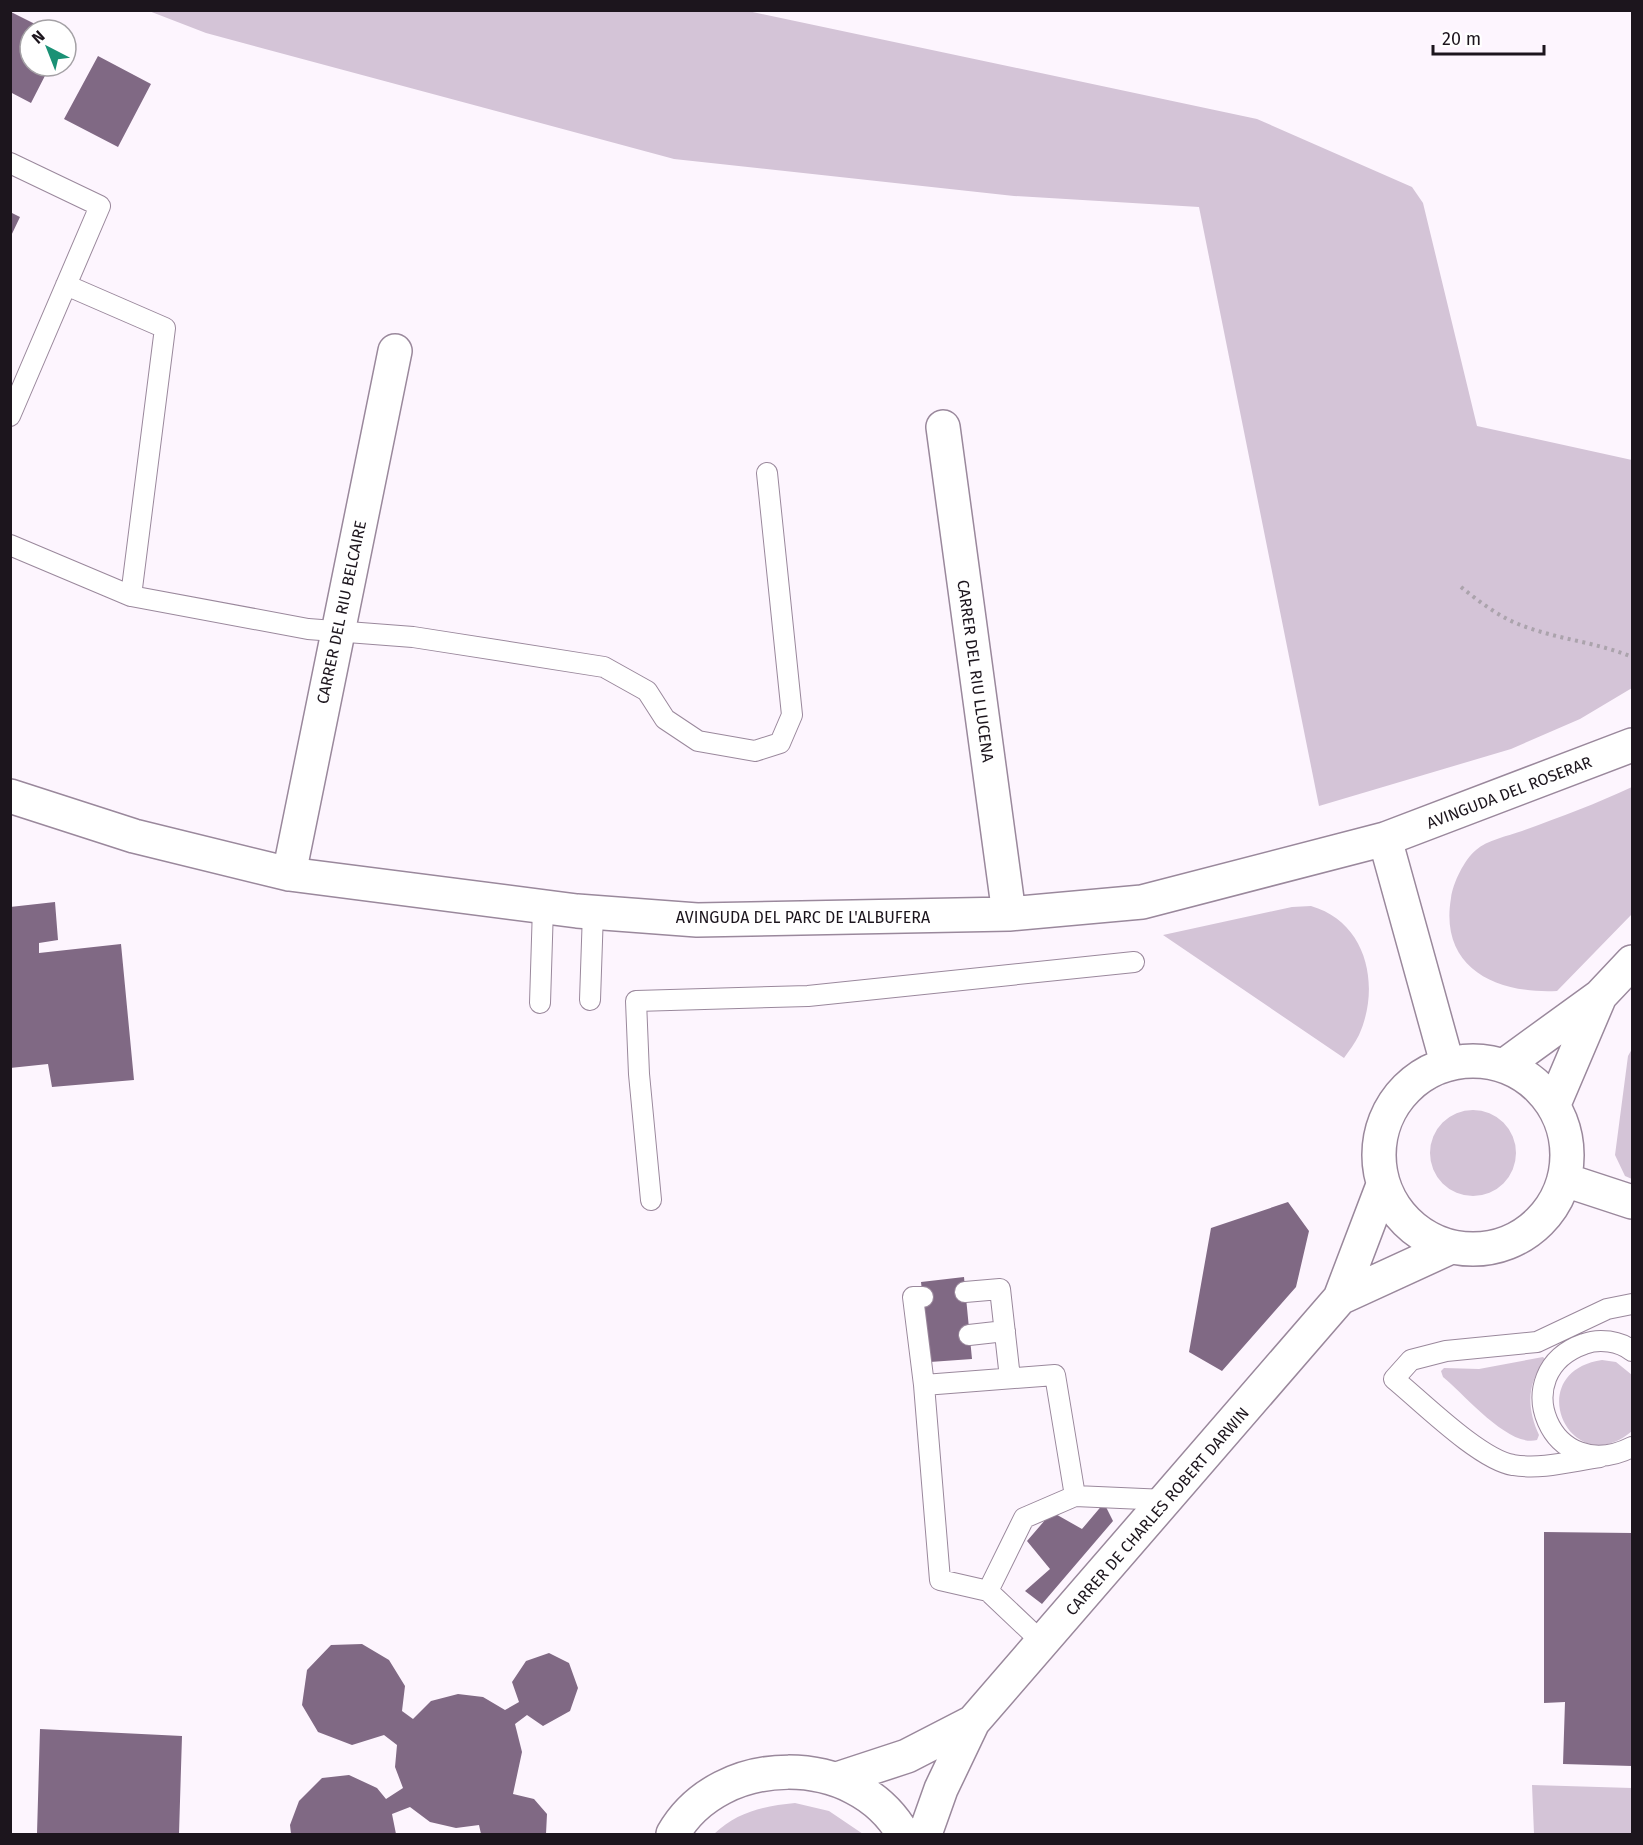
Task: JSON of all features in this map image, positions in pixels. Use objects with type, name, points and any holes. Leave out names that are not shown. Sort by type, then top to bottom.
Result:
[{"type":"street","name":"CARRER DEL RIU BELCAIRE","points":[[289,874],[395,351]]},
{"type":"street","name":"CARRER DEL RIU LLUCENA","points":[[943,428],[1009,914]]},
{"type":"street","name":"AVINGUDA DEL ROSERAR","points":[[1385,839],[1632,745]]},
{"type":"street","name":"AVINGUDA DEL PARC DE L'ALBUFERA","points":[[10,796],[134,836],[289,874],[543,907],[697,920],[1009,914],[1142,902],[1385,839]]},
{"type":"street","points":[[1385,839],[1446,1063]]},
{"type":"street","points":[[1505,1065],[1600,996],[1632,962]]},
{"type":"street","points":[[1554,1104],[1600,996]]},
{"type":"street","points":[[1476,1059],[1505,1065],[1533,1080],[1554,1104],[1564,1128],[1567,1146],[1564,1180],[1552,1207],[1533,1228],[1508,1242],[1480,1249],[1452,1247],[1422,1235],[1398,1213],[1383,1185],[1378,1155],[1383,1125],[1397,1098],[1419,1076],[1446,1063],[1476,1059]]},
{"type":"street","points":[[1564,1180],[1632,1202]]},
{"type":"street","name":"CARRER DE CHARLES ROBERT DARWIN","points":[[925,1834],[941,1790],[973,1722],[1340,1298],[1383,1185]]},
{"type":"street","name":"CARRER DE CHARLES ROBERT DARWIN","points":[[1340,1298],[1452,1247]]},
{"type":"street","name":"CARRER DE CHARLES ROBERT DARWIN","points":[[837,1779],[907,1756],[973,1722]]},
{"type":"street","points":[[673,1834],[680,1823],[712,1793],[752,1775],[795,1771],[837,1779],[871,1798],[898,1825],[903,1834]]},
{"type":"lane","points":[[10,163],[100,206],[10,416]]},
{"type":"lane","points":[[66,285],[165,328],[131,596]]},
{"type":"lane","points":[[10,545],[131,596],[308,628],[412,638],[604,667],[647,691],[665,719],[698,741],[755,751],[780,743],[792,715],[767,473]]},
{"type":"lane","points":[[540,1003],[543,907]]},
{"type":"lane","points":[[590,1000],[593,912]]},
{"type":"lane","points":[[651,1200],[639,1074],[636,1001],[808,996],[1134,962]]},
{"type":"lane","points":[[965,1292],[1000,1289],[1010,1378]]},
{"type":"lane","points":[[923,1297],[913,1297],[923,1340],[924,1384],[940,1580],[988,1591],[1043,1643]]},
{"type":"lane","points":[[1632,1304],[1607,1309],[1537,1342],[1446,1351],[1412,1360],[1394,1379],[1475,1447],[1511,1466],[1545,1466],[1600,1457],[1618,1454],[1632,1446]]},
{"type":"lane","points":[[969,1335],[1005,1331]]},
{"type":"lane","points":[[1600,1457],[1581,1454],[1564,1445],[1552,1431],[1544,1414],[1542,1395],[1547,1377],[1556,1361],[1571,1348],[1590,1342],[1610,1341],[1632,1351]]},
{"type":"lane","points":[[924,1384],[1055,1375],[1075,1496]]},
{"type":"lane","points":[[988,1591],[1024,1518],[1075,1496],[1166,1500]]},
{"type":"path","points":[[1461,587],[1503,617],[1528,628],[1613,649],[1632,657]]},
{"type":"shaded area","points":[[149,11],[748,11],[1257,119],[1412,187],[1423,203],[1477,426],[1632,460],[1632,688],[1580,719],[1511,749],[1319,806],[1199,207],[1014,196],[674,159],[206,33]]},
{"type":"shaded area","points":[[1632,787],[1632,914],[1557,991],[1513,988],[1477,972],[1463,959],[1454,942],[1450,922],[1454,886],[1463,866],[1472,854],[1492,841]]},
{"type":"shaded area","points":[[1311,906],[1330,914],[1345,926],[1357,941],[1364,958],[1369,996],[1366,1016],[1359,1035],[1344,1058],[1163,935],[1292,907]]},
{"type":"shaded area","points":[[1632,1049],[1632,1179],[1625,1176],[1615,1155],[1628,1056]]},
{"type":"shaded area","points":[[1473,1110],[1497,1117],[1509,1129],[1516,1153],[1509,1177],[1497,1189],[1473,1196],[1449,1189],[1437,1177],[1430,1153],[1437,1129],[1449,1117]]},
{"type":"shaded area","points":[[1543,1357],[1546,1360],[1535,1378],[1530,1396],[1532,1416],[1539,1435],[1537,1440],[1526,1440],[1514,1436],[1501,1428],[1443,1377],[1441,1371],[1444,1368],[1479,1369]]},
{"type":"shaded area","points":[[1602,1360],[1616,1362],[1632,1375],[1632,1431],[1610,1444],[1590,1444],[1574,1435],[1563,1420],[1559,1402],[1563,1384],[1577,1369]]},
{"type":"shaded area","points":[[1532,1785],[1632,1788],[1632,1834],[1534,1834]]},
{"type":"shaded area","points":[[795,1803],[829,1811],[863,1834],[714,1834],[732,1820],[751,1811]]},
{"type":"building","points":[[11,12],[23,18],[18,18],[18,78],[44,78],[31,103],[10,92]]},
{"type":"building","points":[[98,56],[151,84],[118,147],[64,119]]},
{"type":"building","points":[[10,212],[20,217],[10,238]]},
{"type":"building","points":[[55,902],[58,940],[39,943],[39,953],[121,944],[134,1080],[52,1087],[48,1064],[10,1068],[10,907]]},
{"type":"building","points":[[1288,1202],[1309,1231],[1296,1287],[1222,1371],[1189,1352],[1211,1228]]},
{"type":"building","points":[[964,1277],[972,1359],[930,1362],[921,1282]]},
{"type":"building","points":[[1104,1503],[1113,1521],[1042,1604],[1025,1591],[1050,1569],[1027,1541],[1052,1512],[1082,1529]]},
{"type":"building","points":[[1544,1532],[1632,1533],[1632,1766],[1563,1764],[1565,1702],[1544,1703]]},
{"type":"building","points":[[362,1644],[389,1660],[405,1686],[402,1711],[413,1719],[431,1701],[458,1694],[483,1697],[505,1710],[519,1702],[512,1682],[526,1661],[549,1653],[569,1663],[578,1688],[570,1711],[543,1726],[527,1715],[515,1724],[522,1752],[513,1794],[534,1799],[547,1814],[546,1834],[481,1834],[479,1825],[456,1828],[430,1822],[410,1807],[392,1814],[396,1834],[291,1834],[290,1825],[299,1801],[322,1778],[349,1775],[377,1788],[386,1799],[403,1788],[395,1767],[397,1745],[384,1735],[352,1745],[318,1732],[302,1705],[307,1670],[331,1645]]},
{"type":"building","points":[[40,1729],[182,1736],[179,1834],[37,1834]]}]
